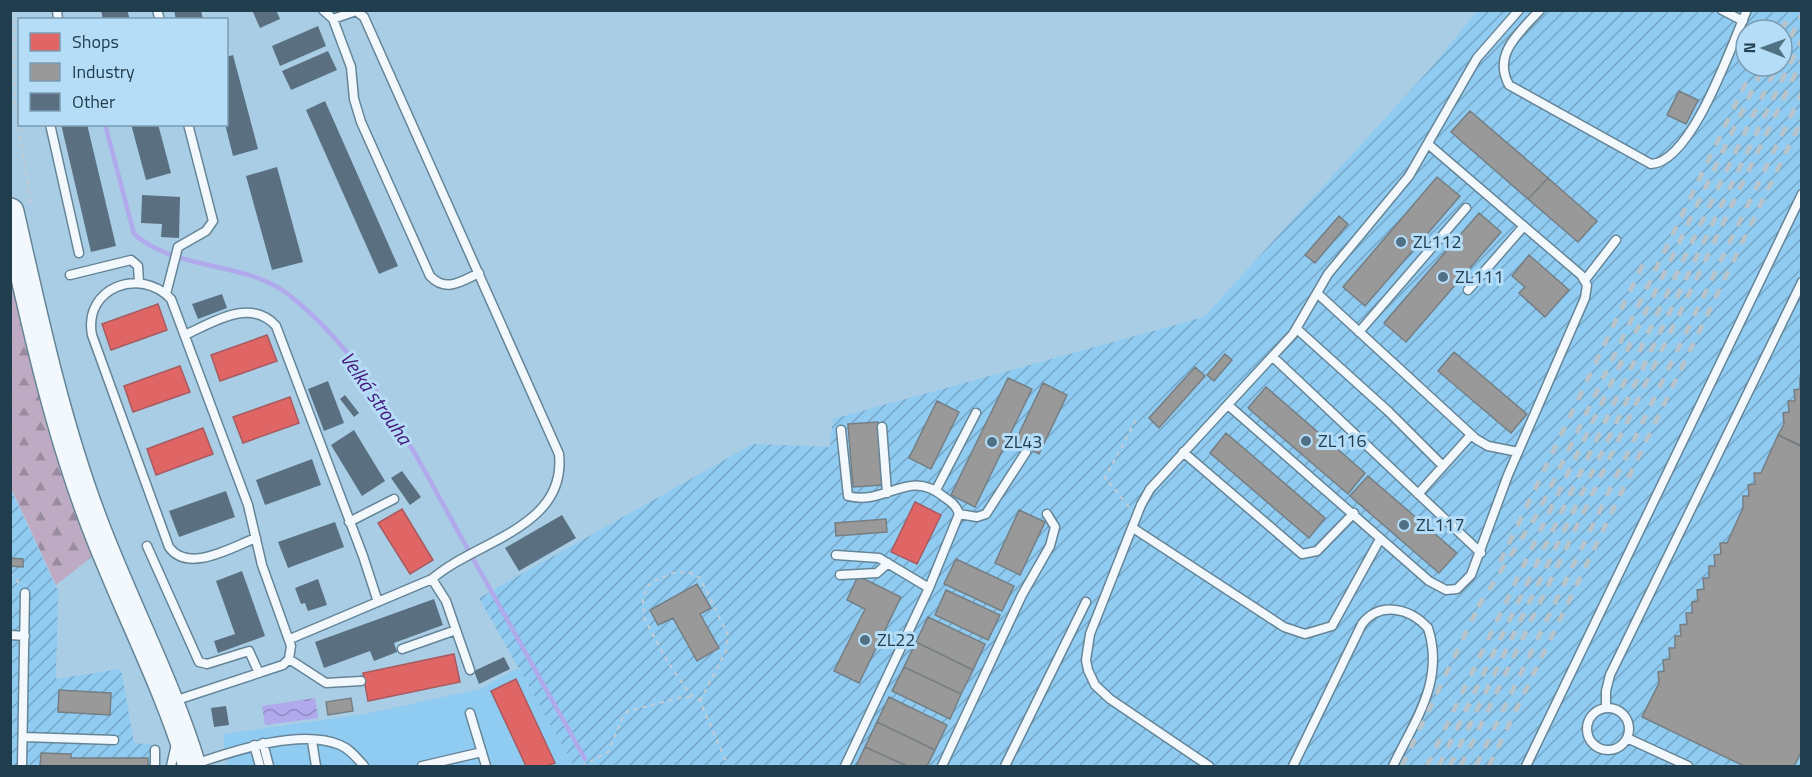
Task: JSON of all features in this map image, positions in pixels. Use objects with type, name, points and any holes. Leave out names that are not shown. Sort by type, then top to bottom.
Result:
[{"type":"main road","points":[[21,211],[58,407],[79,482],[170,703],[180,731],[185,766]]},
{"type":"lane","points":[[323,10],[333,19],[351,67],[354,99],[361,122],[430,276],[438,283],[447,286],[479,273]]},
{"type":"lane","points":[[1209,766],[1110,699],[1095,685],[1088,670],[1086,660],[1090,634],[1137,515],[1150,489],[1297,329],[1336,264],[1409,176],[1477,58],[1519,10]]},
{"type":"lane","points":[[1540,10],[1514,39],[1506,52],[1504,72],[1509,85],[1651,164],[1666,160],[1687,140],[1734,40]]},
{"type":"lane","points":[[1722,10],[1737,18]]},
{"type":"lane","points":[[290,639],[432,579],[527,521],[553,495],[559,454],[364,17],[356,11],[333,19]]},
{"type":"lane","points":[[50,126],[79,253]]},
{"type":"lane","points":[[166,294],[176,251],[181,244],[210,228],[213,221],[189,126]]},
{"type":"lane","points":[[1428,144],[1585,280]]},
{"type":"lane","points":[[1526,766],[1802,194]]},
{"type":"lane","points":[[1359,332],[1466,208]]},
{"type":"lane","points":[[1468,290],[1524,226]]},
{"type":"lane","points":[[1228,405],[1429,581],[1446,590],[1464,585],[1481,553],[1518,452],[1585,298],[1585,280],[1616,240]]},
{"type":"lane","points":[[70,275],[133,260],[138,266],[139,282]]},
{"type":"lane","points":[[170,703],[283,665],[289,659],[290,639],[262,565],[256,538],[248,505],[175,308],[166,294],[139,282],[117,285],[103,295],[93,311],[91,330],[167,543],[177,555],[193,560],[256,538]]},
{"type":"lane","points":[[1606,708],[1606,691],[1610,675],[1802,282]]},
{"type":"lane","points":[[1317,293],[1472,435],[1488,446],[1518,452]]},
{"type":"lane","points":[[185,335],[228,315],[246,313],[270,320],[279,333],[378,603]]},
{"type":"lane","points":[[1297,329],[1394,416],[1443,466]]},
{"type":"lane","points":[[1273,357],[1481,553]]},
{"type":"lane","points":[[936,490],[976,413]]},
{"type":"lane","points":[[882,427],[887,493]]},
{"type":"lane","points":[[841,430],[846,494],[853,497],[887,493],[916,484],[936,490],[956,507],[959,514],[929,588],[845,766]]},
{"type":"lane","points":[[1418,494],[1472,435]]},
{"type":"lane","points":[[959,514],[977,517],[986,514],[1026,452]]},
{"type":"lane","points":[[1183,452],[1302,554],[1317,551],[1354,513]]},
{"type":"lane","points":[[349,522],[394,499]]},
{"type":"lane","points":[[942,766],[1022,595],[1050,546],[1055,527],[1047,514]]},
{"type":"lane","points":[[1133,528],[1284,627],[1305,634],[1325,630],[1338,617],[1380,538]]},
{"type":"lane","points":[[147,546],[199,662],[207,664],[249,651],[259,673]]},
{"type":"lane","points":[[836,555],[873,556],[929,588]]},
{"type":"lane","points":[[840,575],[877,573],[888,563]]},
{"type":"lane","points":[[432,579],[446,602],[470,670]]},
{"type":"lane","points":[[22,766],[25,593]]},
{"type":"lane","points":[[1005,766],[1086,602]]},
{"type":"lane","points":[[1293,766],[1362,624],[1374,612],[1388,609],[1406,612],[1428,628],[1434,673],[1431,688],[1393,766]]},
{"type":"lane","points":[[402,649],[456,630]]},
{"type":"lane","points":[[10,635],[25,636]]},
{"type":"lane","points":[[289,659],[326,683],[361,681]]},
{"type":"lane","points":[[1606,708],[1618,711],[1629,726],[1627,738],[1621,746],[1608,750],[1592,743],[1587,735],[1588,721],[1598,711],[1606,708]]},
{"type":"lane","points":[[470,713],[486,766]]},
{"type":"lane","points":[[24,737],[114,740]]},
{"type":"lane","points":[[1627,738],[1688,766]]},
{"type":"lane","points":[[185,766],[258,744],[312,741],[341,746],[364,766]]},
{"type":"lane","points":[[312,741],[316,766]]},
{"type":"lane","points":[[258,744],[260,766]]},
{"type":"lane","points":[[258,744],[269,766]]},
{"type":"lane","points":[[155,750],[155,766]]},
{"type":"lane","points":[[422,766],[482,752]]},
{"type":"path","points":[[14,10],[11,38],[21,211]]},
{"type":"path","points":[[1137,515],[1105,478],[1138,416]]},
{"type":"path","points":[[700,701],[726,651],[728,635],[700,578],[688,572],[673,573],[654,581],[647,587],[643,600],[644,618],[669,664],[700,701],[728,766]]},
{"type":"path","points":[[582,766],[608,752],[621,719],[628,711],[679,698],[695,697]]},
{"type":"shaded area","points":[[1477,11],[1801,11],[1801,766],[574,766],[479,598],[753,444],[830,447],[833,419],[1204,317],[1431,68]]},
{"type":"shaded area","points":[[10,488],[58,591],[56,679],[121,669],[134,743],[159,745],[160,766],[11,766]]},
{"type":"shaded area","points":[[518,668],[574,766],[228,766],[224,749],[224,734],[365,714],[480,689]]},
{"type":"green space","points":[[10,249],[94,555],[56,585],[11,488]]},
{"type":"water","points":[[315,698],[318,718],[265,725],[262,706]]},
{"type":"building: Shops","points":[[158,304],[167,330],[111,350],[102,324]]},
{"type":"building: Shops","points":[[267,335],[277,361],[220,381],[211,355]]},
{"type":"building: Shops","points":[[180,366],[190,392],[133,412],[124,386]]},
{"type":"building: Shops","points":[[290,397],[299,423],[243,443],[233,417]]},
{"type":"building: Shops","points":[[203,428],[213,454],[156,475],[147,449]]},
{"type":"building: Shops","points":[[915,502],[941,515],[917,564],[891,552]]},
{"type":"building: Shops","points":[[402,509],[433,560],[410,574],[378,523]]},
{"type":"building: Shops","points":[[454,654],[460,682],[368,701],[363,673]]},
{"type":"building: Shops","points":[[516,679],[555,763],[546,766],[526,766],[491,691]]},
{"type":"building: Industry","points":[[1679,91],[1698,100],[1686,124],[1667,115]]},
{"type":"building: Industry","points":[[1470,111],[1548,178],[1528,199],[1451,132]]},
{"type":"building: Industry","name":"ZL112","points":[[1437,177],[1460,196],[1365,306],[1343,287]]},
{"type":"building: Industry","points":[[1548,178],[1597,221],[1578,242],[1528,199]]},
{"type":"building: Industry","name":"ZL111","points":[[1479,213],[1501,232],[1406,342],[1384,323]]},
{"type":"building: Industry","points":[[1339,216],[1348,224],[1315,263],[1305,255]]},
{"type":"building: Industry","points":[[1529,255],[1569,290],[1545,317],[1519,293],[1525,287],[1512,276]]},
{"type":"building: Industry","points":[[1454,352],[1527,414],[1511,433],[1438,371]]},
{"type":"building: Industry","points":[[1225,354],[1232,360],[1214,381],[1207,375]]},
{"type":"building: Industry","points":[[1195,367],[1205,376],[1159,428],[1149,418]]},
{"type":"building: Industry","name":"ZL43","points":[[1008,378],[1032,389],[975,507],[951,495]]},
{"type":"building: Industry","points":[[1800,378],[1802,378],[1802,446],[1778,435],[1784,424],[1783,413],[1789,412],[1788,401],[1795,401],[1794,390],[1800,389]]},
{"type":"building: Industry","points":[[1043,383],[1067,395],[1039,454],[1015,442]]},
{"type":"building: Industry","name":"ZL116","points":[[1266,387],[1365,473],[1348,494],[1248,408]]},
{"type":"building: Industry","points":[[937,401],[959,412],[931,469],[909,458]]},
{"type":"building: Industry","points":[[878,422],[882,485],[853,487],[848,424]]},
{"type":"building: Industry","points":[[1226,433],[1325,518],[1309,538],[1210,453]]},
{"type":"building: Industry","points":[[1778,435],[1802,447],[1802,751],[1794,766],[1744,766],[1642,717],[1659,683],[1658,672],[1664,671],[1663,660],[1670,659],[1669,648],[1675,648],[1675,636],[1681,636],[1680,625],[1687,624],[1686,613],[1692,613],[1692,602],[1698,601],[1697,590],[1704,589],[1703,578],[1709,578],[1709,566],[1715,566],[1714,555],[1721,554],[1720,543],[1727,543],[1743,508],[1743,496],[1749,496],[1748,485],[1755,484],[1754,473],[1761,473]]},
{"type":"building: Industry","name":"ZL117","points":[[1368,476],[1457,553],[1439,573],[1350,496]]},
{"type":"building: Industry","points":[[1019,510],[1045,522],[1020,575],[995,563]]},
{"type":"building: Industry","points":[[886,519],[887,532],[836,536],[835,523]]},
{"type":"building: Industry","points":[[10,558],[23,559],[23,567],[10,566]]},
{"type":"building: Industry","points":[[956,559],[1014,586],[1002,611],[944,584]]},
{"type":"building: Industry","name":"ZL22","points":[[858,576],[901,597],[859,683],[834,671],[865,609],[847,600]]},
{"type":"building: Industry","points":[[697,584],[711,608],[700,614],[719,648],[697,661],[673,618],[658,625],[650,610]]},
{"type":"building: Industry","points":[[946,590],[1000,615],[988,640],[935,615]]},
{"type":"building: Industry","points":[[928,617],[985,644],[973,670],[916,642]]},
{"type":"building: Industry","points":[[916,642],[973,670],[961,694],[904,667]]},
{"type":"building: Industry","points":[[904,667],[961,694],[950,719],[892,691]]},
{"type":"building: Industry","points":[[59,690],[111,693],[110,715],[58,712]]},
{"type":"building: Industry","points":[[889,697],[947,725],[935,750],[877,722]]},
{"type":"building: Industry","points":[[351,698],[353,711],[328,715],[326,702]]},
{"type":"building: Industry","points":[[877,722],[935,750],[927,766],[907,766],[865,747]]},
{"type":"building: Industry","points":[[865,747],[907,766],[856,766]]},
{"type":"building: Industry","points":[[41,753],[71,754],[71,758],[148,758],[148,766],[40,766]]},
{"type":"building: Other","points":[[101,10],[127,10],[129,18],[103,18]]},
{"type":"building: Other","points":[[174,10],[201,10],[203,18],[176,18]]},
{"type":"building: Other","points":[[252,10],[276,10],[280,19],[260,28]]},
{"type":"building: Other","points":[[318,26],[326,46],[280,66],[272,46]]},
{"type":"building: Other","points":[[328,51],[337,70],[291,90],[282,71]]},
{"type":"building: Other","points":[[233,55],[258,149],[233,156],[226,126],[228,126],[228,56]]},
{"type":"building: Other","points":[[325,101],[398,266],[379,274],[306,110]]},
{"type":"building: Other","points":[[61,126],[87,126],[116,246],[91,252]]},
{"type":"building: Other","points":[[132,126],[159,126],[171,173],[146,180]]},
{"type":"building: Other","points":[[277,167],[303,262],[272,270],[246,176]]},
{"type":"building: Other","points":[[142,195],[180,197],[179,238],[161,237],[162,224],[141,223]]},
{"type":"building: Other","points":[[222,294],[227,308],[198,319],[192,304]]},
{"type":"building: Other","points":[[328,381],[344,423],[324,431],[308,389]]},
{"type":"building: Other","points":[[345,395],[359,413],[354,417],[340,399]]},
{"type":"building: Other","points":[[354,430],[385,481],[362,496],[331,445]]},
{"type":"building: Other","points":[[312,459],[321,485],[265,505],[256,480]]},
{"type":"building: Other","points":[[402,471],[421,497],[410,505],[391,478]]},
{"type":"building: Other","points":[[226,491],[235,517],[179,537],[169,511]]},
{"type":"building: Other","points":[[562,515],[576,538],[519,571],[505,548]]},
{"type":"building: Other","points":[[335,522],[344,547],[288,568],[278,542]]},
{"type":"building: Other","points":[[242,571],[265,636],[218,653],[214,641],[235,634],[216,581]]},
{"type":"building: Other","points":[[318,579],[327,605],[308,611],[305,603],[301,604],[295,588]]},
{"type":"building: Other","points":[[434,599],[443,625],[394,643],[397,652],[374,661],[370,651],[324,668],[315,642]]},
{"type":"building: Other","points":[[504,657],[510,669],[479,684],[474,671]]},
{"type":"building: Other","points":[[226,706],[229,725],[214,727],[211,708]]},
{"type":"waterway","name":"Velká strouha","points":[[106,126],[134,234],[170,255],[252,276],[289,295],[317,319],[365,376],[406,439],[585,759]]},
{"type":"railway","points":[[1777,18],[1781,10]]},
{"type":"railway","points":[[1787,18],[1791,10]]},
{"type":"railway","points":[[1794,30],[1802,14]]},
{"type":"railway","points":[[1450,766],[1802,39]]},
{"type":"railway","points":[[1461,766],[1802,60]]},
{"type":"railway","points":[[1478,607],[1538,513],[1748,78]]},
{"type":"railway","points":[[1427,766],[1758,78]]},
{"type":"railway","points":[[1439,766],[1771,78]]},
{"type":"railway","points":[[1476,766],[1802,93]]},
{"type":"railway","points":[[1489,766],[1802,119]]},
{"type":"railway","points":[[1500,562],[1643,264]]},
{"type":"railway","points":[[1402,766],[1482,599]]},
{"type":"place","name":"ZL112","points":[[1401,242]]},
{"type":"place","name":"ZL111","points":[[1443,277]]},
{"type":"place","name":"ZL116","points":[[1306,441]]},
{"type":"place","name":"ZL43","points":[[992,442]]},
{"type":"place","name":"ZL117","points":[[1404,525]]},
{"type":"place","name":"ZL22","points":[[865,640]]}]
